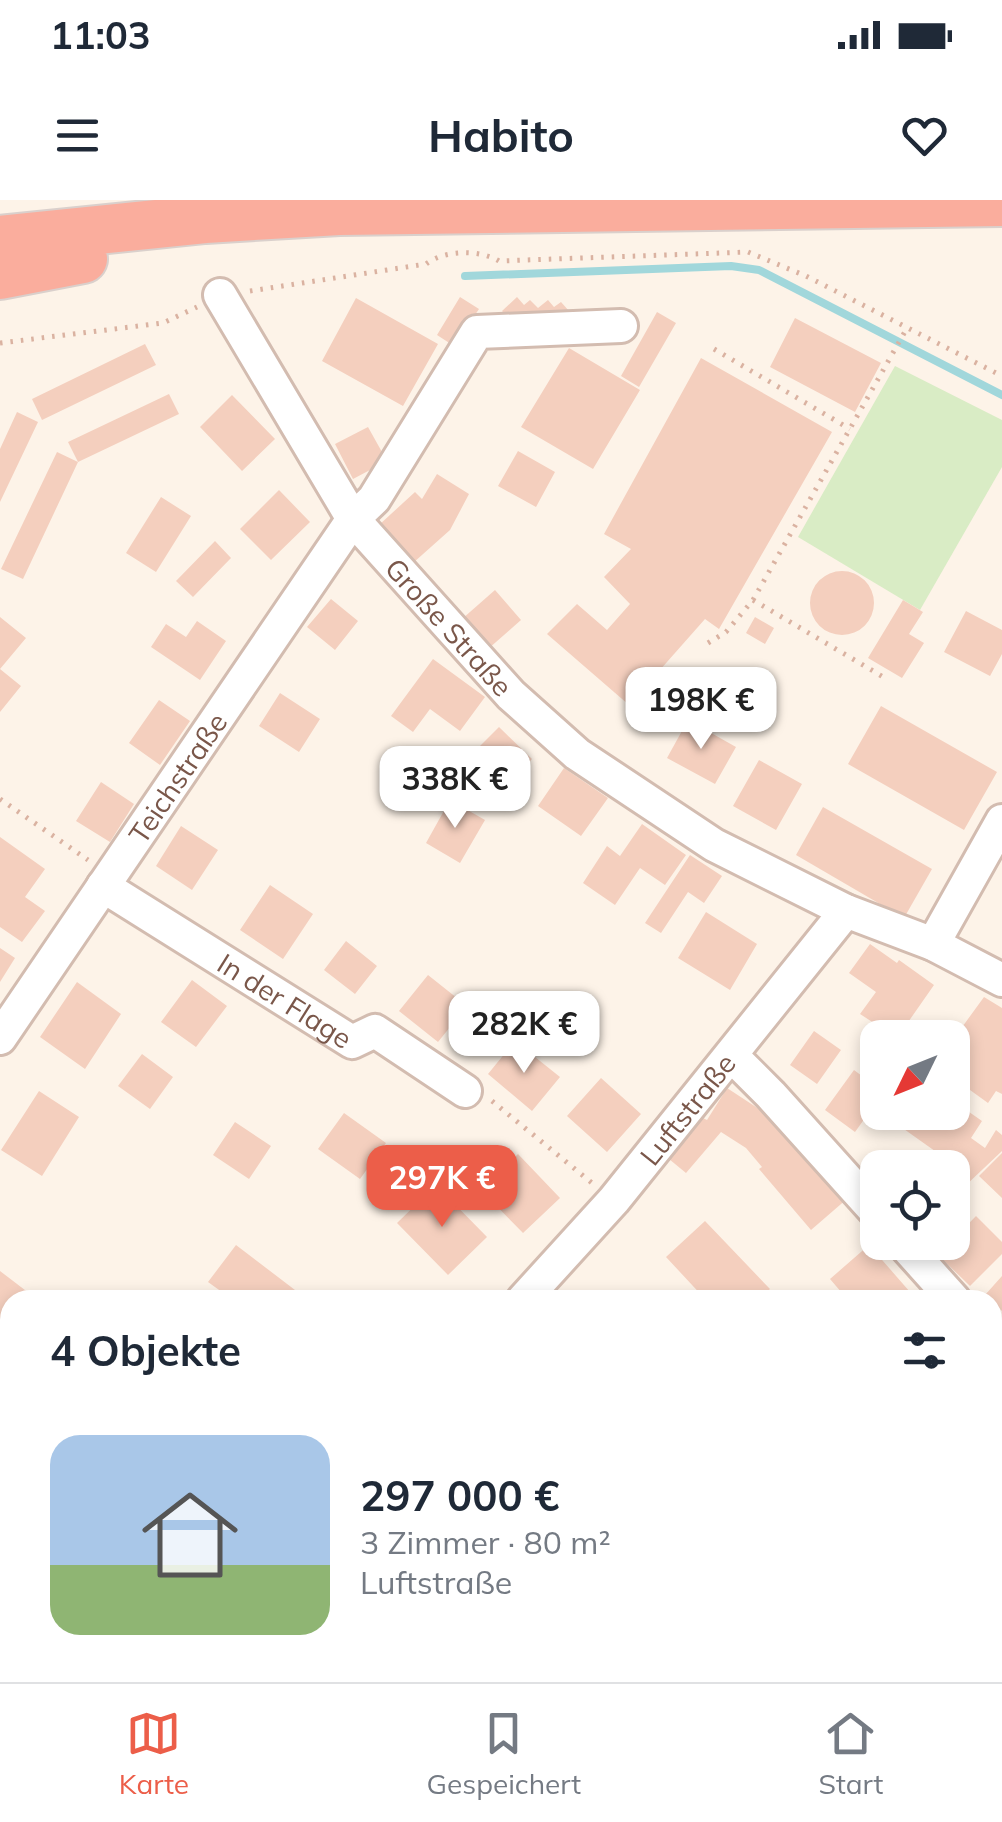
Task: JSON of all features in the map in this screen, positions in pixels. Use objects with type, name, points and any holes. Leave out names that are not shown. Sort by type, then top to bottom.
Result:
[{"type":"highway","points":[[0,240],[205,219],[339,211],[1002,202]]},
{"type":"highway","points":[[0,276],[84,258],[300,234],[339,211]]},
{"type":"street","name":"Große Straße","points":[[220,295],[353,519],[512,695],[578,754],[714,846],[846,911],[933,944],[1002,980]]},
{"type":"street","name":"Teichstraße","points":[[0,1038],[353,519],[374,500],[477,332],[621,326]]},
{"type":"street","points":[[933,944],[1002,821]]},
{"type":"street","name":"In der Flage","points":[[103,886],[352,1042],[375,1032],[465,1091]]},
{"type":"street","name":"Luftstraße","points":[[532,1290],[614,1200],[846,911]]},
{"type":"street","points":[[732,1056],[860,1194]]},
{"type":"street","points":[[918,1260],[945,1290]]},
{"type":"path","points":[[0,343],[163,323],[220,295],[426,264],[437,256],[486,253],[499,261],[748,252],[806,276],[1002,376]]},
{"type":"path","points":[[708,643],[726,632],[753,600],[907,329]]},
{"type":"path","points":[[714,349],[850,429]]},
{"type":"path","points":[[753,600],[885,678]]},
{"type":"path","points":[[0,798],[96,866],[103,886]]},
{"type":"path","points":[[465,1091],[483,1094],[614,1200]]},
{"type":"green space","points":[[895,366],[1002,420],[1002,467],[920,610],[798,537]]},
{"type":"building","points":[[460,297],[479,309],[454,346],[437,335]]},
{"type":"building","points":[[517,297],[524,305],[530,300],[538,308],[548,300],[554,307],[561,302],[569,311],[553,323],[540,321],[533,313],[523,322],[515,314],[510,320],[502,311]]},
{"type":"building","points":[[356,298],[438,344],[403,406],[322,361]]},
{"type":"building","points":[[657,312],[676,323],[639,387],[621,376]]},
{"type":"building","points":[[795,318],[881,363],[855,412],[770,367]]},
{"type":"building","points":[[145,344],[156,365],[42,420],[32,399]]},
{"type":"building","points":[[569,348],[640,390],[593,469],[521,427]]},
{"type":"building","points":[[701,358],[832,432],[719,629],[705,619],[629,705],[547,634],[577,604],[607,630],[630,604],[604,577],[631,549],[604,534]]},
{"type":"building","points":[[169,394],[179,414],[78,462],[68,442]]},
{"type":"building","points":[[232,395],[275,439],[242,471],[200,427]]},
{"type":"building","points":[[17,412],[38,422],[0,502],[0,449]]},
{"type":"building","points":[[368,427],[387,461],[353,479],[335,444]]},
{"type":"building","points":[[518,451],[555,472],[536,507],[498,486]]},
{"type":"building","points":[[57,452],[78,462],[23,579],[1,569]]},
{"type":"building","points":[[437,474],[469,494],[450,530],[413,563],[379,525],[415,492],[422,499]]},
{"type":"building","points":[[279,490],[310,522],[271,560],[240,529]]},
{"type":"building","points":[[161,497],[191,516],[156,572],[126,553]]},
{"type":"building","points":[[215,541],[231,558],[193,597],[176,581]]},
{"type":"building","points":[[842,571],[865,580],[874,603],[865,626],[842,635],[819,626],[810,603],[819,580]]},
{"type":"building","points":[[495,590],[521,620],[488,649],[462,619]]},
{"type":"building","points":[[331,599],[358,621],[335,650],[307,627]]},
{"type":"building","points":[[903,600],[923,612],[909,634],[924,643],[902,678],[868,658]]},
{"type":"building","points":[[966,611],[1002,630],[1002,654],[990,676],[944,652]]},
{"type":"building","points":[[0,617],[26,638],[0,669]]},
{"type":"building","points":[[755,617],[774,628],[765,644],[746,633]]},
{"type":"building","points":[[197,621],[226,641],[200,680],[151,647],[166,624],[186,637]]},
{"type":"building","points":[[433,659],[485,697],[460,731],[430,709],[413,732],[391,716]]},
{"type":"building","points":[[0,669],[21,686],[0,712]]},
{"type":"building","points":[[280,693],[320,719],[299,752],[259,726]]},
{"type":"building","points":[[159,700],[190,721],[160,765],[129,743]]},
{"type":"building","points":[[881,706],[997,772],[964,830],[848,764]]},
{"type":"building","points":[[688,720],[736,747],[715,784],[667,758]]},
{"type":"building","points":[[499,727],[532,759],[504,788],[471,755]]},
{"type":"building","points":[[406,753],[442,774],[421,809],[386,789]]},
{"type":"building","points":[[759,760],[802,784],[776,830],[733,806]]},
{"type":"building","points":[[564,768],[608,798],[581,836],[538,806]]},
{"type":"building","points":[[101,782],[134,804],[110,842],[76,821]]},
{"type":"building","points":[[450,800],[485,820],[460,863],[426,843]]},
{"type":"building","points":[[823,807],[932,869],[904,918],[796,855]]},
{"type":"building","points":[[642,824],[686,855],[665,885],[640,868],[615,905],[583,883],[607,846],[620,856]]},
{"type":"building","points":[[181,826],[218,850],[192,890],[156,866]]},
{"type":"building","points":[[0,837],[45,869],[25,897],[45,911],[22,942],[0,927]]},
{"type":"building","points":[[690,855],[722,876],[704,903],[688,892],[661,933],[645,923]]},
{"type":"building","points":[[270,885],[313,914],[283,959],[240,930]]},
{"type":"building","points":[[706,912],[757,944],[730,990],[678,958]]},
{"type":"building","points":[[346,941],[377,966],[355,994],[324,970]]},
{"type":"building","points":[[870,944],[934,985],[910,1020],[869,1020],[860,1014],[876,992],[849,973]]},
{"type":"building","points":[[0,948],[15,958],[0,982]]},
{"type":"building","points":[[428,975],[467,1006],[438,1042],[399,1011]]},
{"type":"building","points":[[192,980],[227,1006],[196,1047],[161,1022]]},
{"type":"building","points":[[77,982],[121,1014],[85,1069],[40,1037]]},
{"type":"building","points":[[984,997],[1002,1008],[1002,1094],[996,1091],[988,1103],[970,1090],[967,1020]]},
{"type":"building","points":[[814,1031],[841,1050],[817,1084],[790,1065]]},
{"type":"building","points":[[515,1041],[560,1077],[532,1111],[488,1074]]},
{"type":"building","points":[[142,1054],[173,1077],[150,1109],[118,1086]]},
{"type":"building","points":[[854,1070],[860,1074],[860,1125],[855,1132],[825,1110]]},
{"type":"building","points":[[601,1078],[641,1114],[607,1152],[567,1116]]},
{"type":"building","points":[[727,1088],[768,1115],[848,1198],[811,1230],[746,1148],[721,1132],[686,1173],[669,1159],[703,1118],[707,1120]]},
{"type":"building","points":[[39,1091],[79,1117],[42,1176],[1,1150]]},
{"type":"building","points":[[344,1113],[386,1143],[360,1179],[318,1149]]},
{"type":"building","points":[[970,1113],[982,1121],[971,1138],[985,1148],[996,1130],[1002,1135],[1002,1151],[970,1181],[970,1150],[933,1150],[905,1130],[970,1130]]},
{"type":"building","points":[[235,1122],[271,1146],[249,1179],[213,1155]]},
{"type":"building","points":[[1002,1153],[1002,1198],[979,1176]]},
{"type":"building","points":[[518,1154],[560,1198],[523,1233],[481,1190]]},
{"type":"building","points":[[436,1185],[487,1237],[448,1275],[397,1223]]},
{"type":"building","points":[[976,1216],[1002,1242],[1002,1254],[970,1286],[943,1260],[970,1260],[970,1222]]},
{"type":"building","points":[[705,1221],[770,1289],[697,1290],[666,1257]]},
{"type":"building","points":[[236,1245],[295,1290],[219,1290],[208,1282]]},
{"type":"building","points":[[860,1253],[860,1260],[882,1260],[908,1290],[839,1290],[830,1279]]},
{"type":"building","points":[[0,1271],[25,1290],[0,1290]]},
{"type":"building","points":[[1002,1276],[1002,1290],[989,1290]]},
{"type":"waterway","points":[[465,276],[731,266],[759,270],[1002,395]]}]
